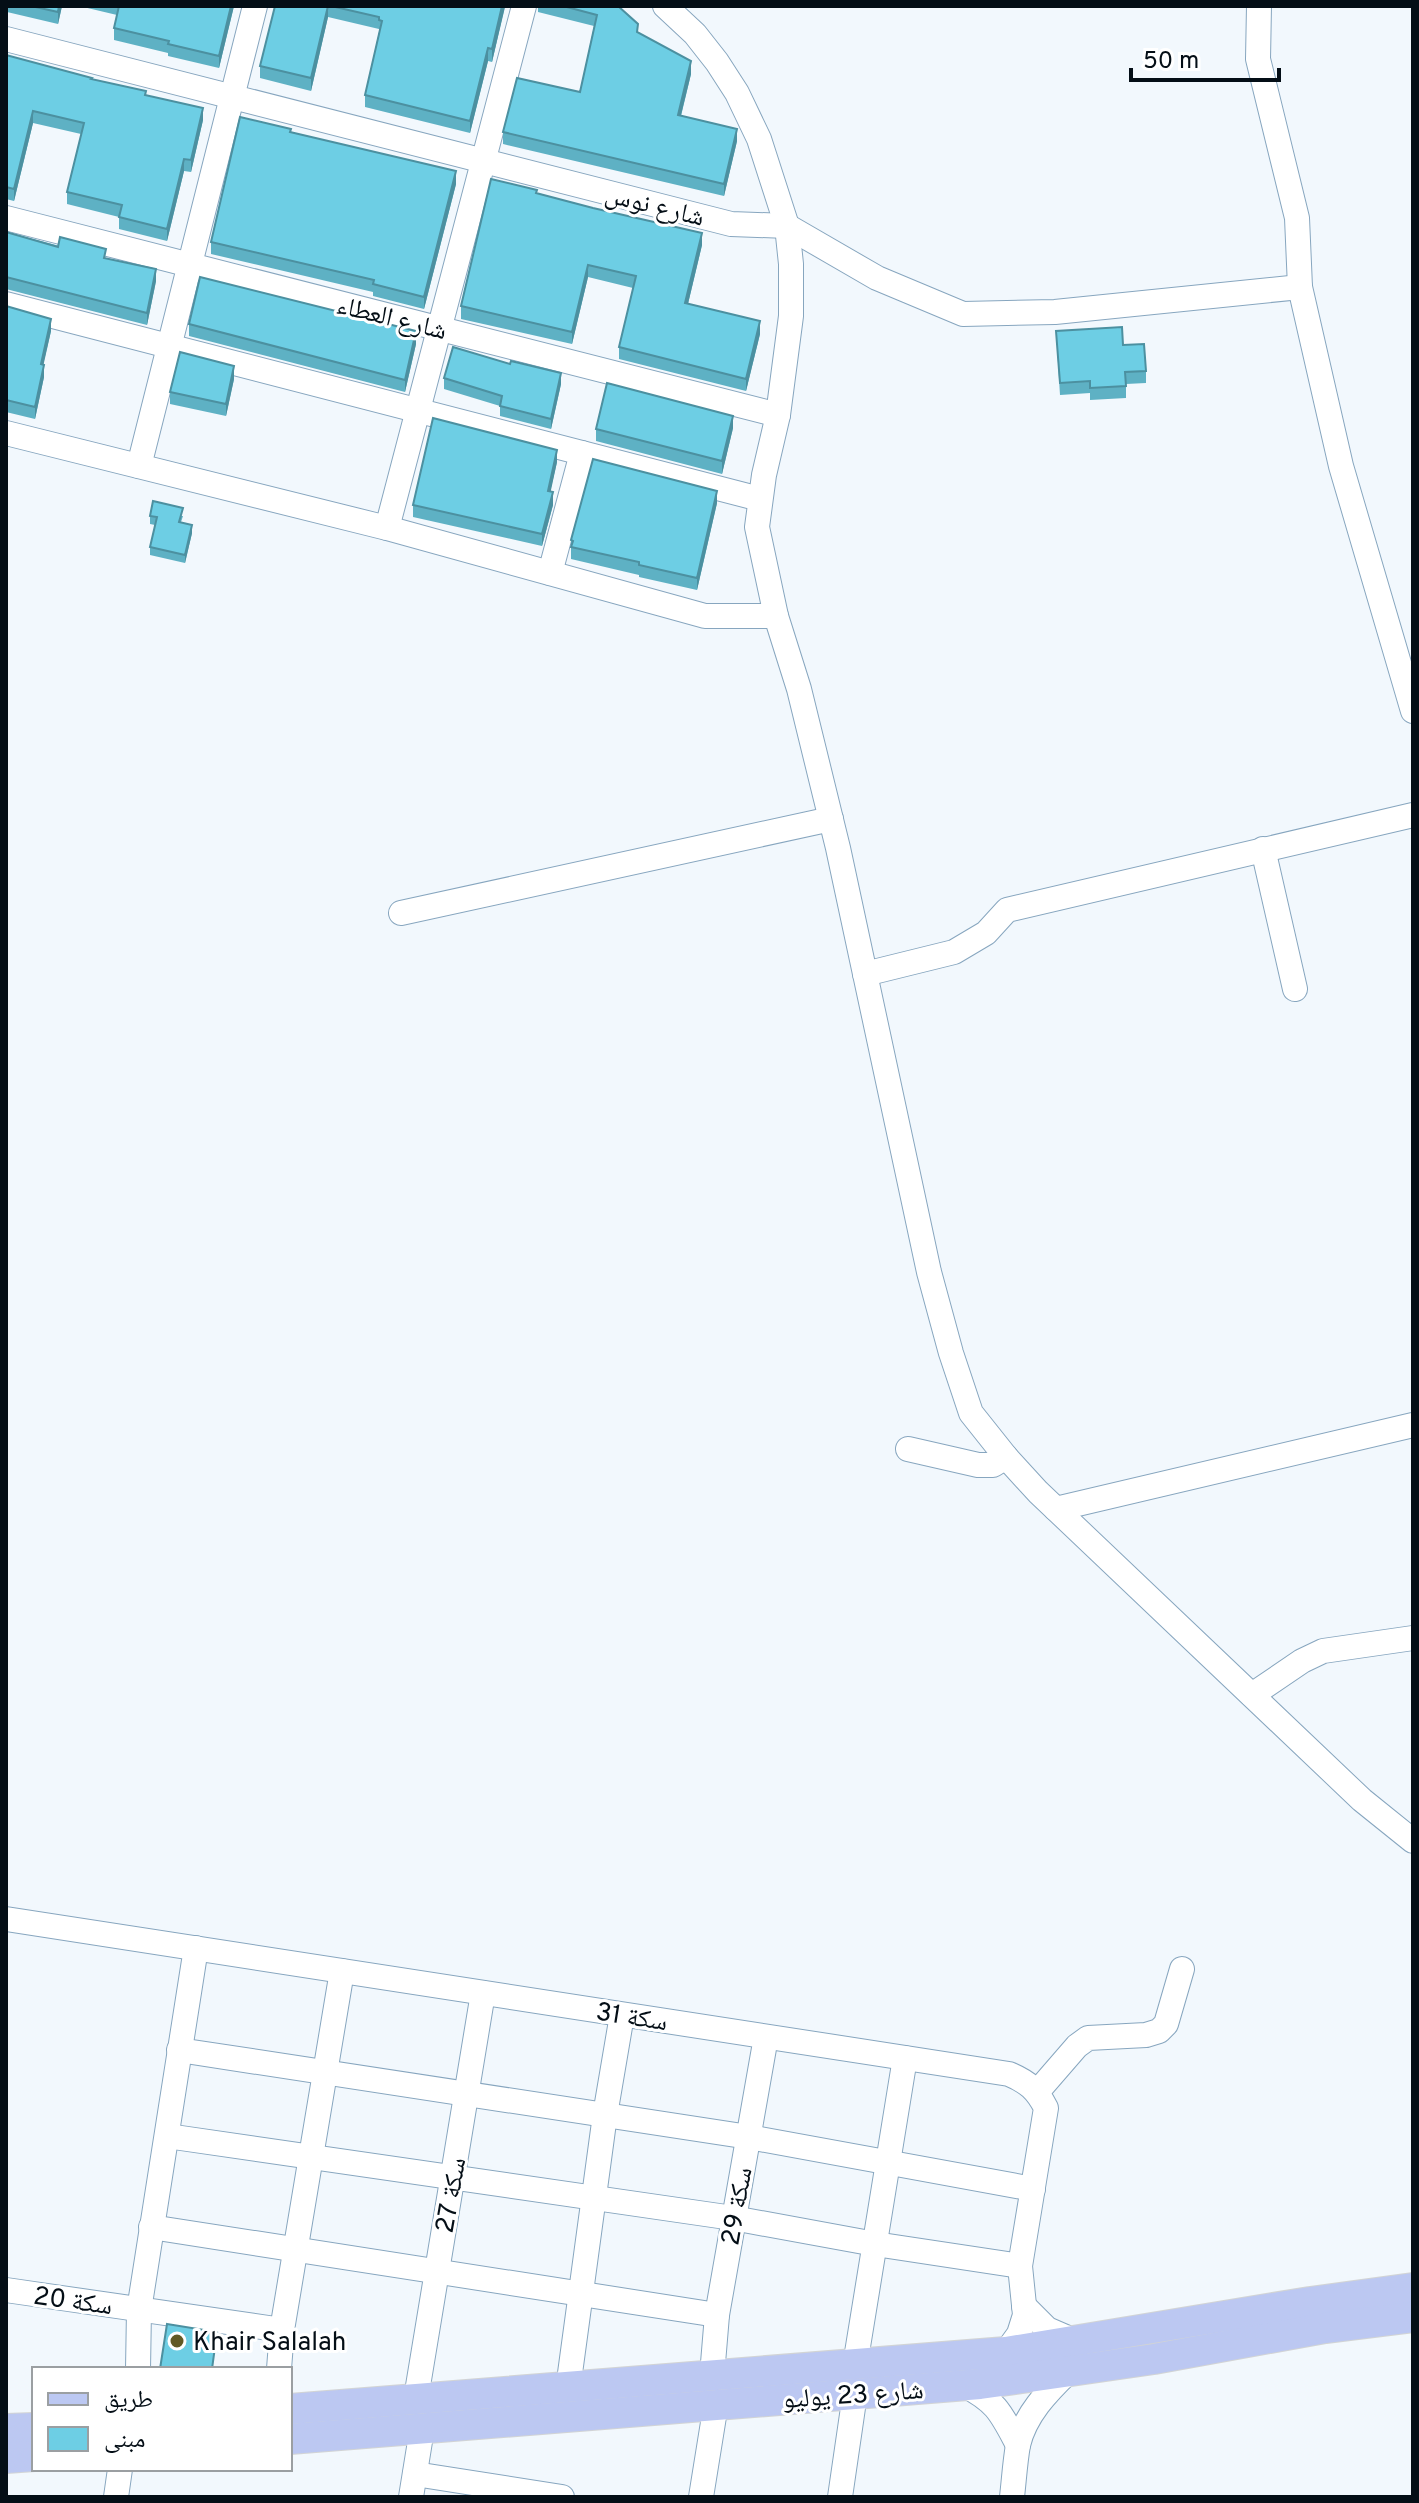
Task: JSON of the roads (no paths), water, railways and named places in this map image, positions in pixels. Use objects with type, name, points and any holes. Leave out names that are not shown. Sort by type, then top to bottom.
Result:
[{"type":"main road","name":"شارع 23 يوليو","points":[[292,2439],[422,2429],[714,2390],[855,2380],[1006,2352],[1413,2288]]},
{"type":"main road","name":"شارع 23 يوليو","points":[[855,2380],[964,2385],[1154,2359],[1325,2328],[1413,2317]]},
{"type":"main road","name":"شارع 23 يوليو","points":[[292,2409],[568,2388],[714,2390]]},
{"type":"main road","points":[[6,2429],[32,2428]]},
{"type":"main road","points":[[6,2458],[32,2456]]},
{"type":"street","points":[[139,466],[255,6]]},
{"type":"street","points":[[387,528],[524,6]]},
{"type":"street","points":[[665,6],[695,34],[737,93],[759,139],[787,226],[791,316],[778,415],[757,527],[776,616],[799,689],[831,819],[929,1272],[971,1413],[1006,1457],[1056,1509],[1362,1800],[1413,1841]]},
{"type":"street","points":[[1259,6],[1258,59],[1297,218],[1300,287],[1341,466],[1413,711]]},
{"type":"street","name":"شارع نوس","points":[[6,39],[731,224],[787,226],[877,278],[963,314],[1055,312],[1300,287]]},
{"type":"street","name":"شارع العطاء","points":[[6,218],[778,415]]},
{"type":"street","points":[[6,304],[760,499]]},
{"type":"street","points":[[6,433],[387,528],[705,616],[776,616]]},
{"type":"street","points":[[550,573],[582,453]]},
{"type":"street","points":[[865,974],[954,952],[986,933],[1007,910],[1413,815]]},
{"type":"street","points":[[401,913],[831,819]]},
{"type":"street","points":[[1263,849],[1295,989]]},
{"type":"street","points":[[1056,1509],[1413,1425]]},
{"type":"street","points":[[908,1449],[978,1465],[993,1465],[1006,1457]]},
{"type":"street","points":[[1252,1695],[1302,1661],[1323,1651],[1413,1638]]},
{"type":"street","name":"سكة 31","points":[[6,1919],[1009,2074],[1024,2080],[1038,2091]]},
{"type":"street","points":[[138,2367],[139,2310],[196,1948]]},
{"type":"street","points":[[1006,2352],[1019,2334],[1025,2315],[1020,2266],[1046,2108],[1038,2091],[1077,2046],[1088,2038],[1146,2035],[1159,2031],[1166,2024],[1182,1969]]},
{"type":"street","points":[[279,2367],[282,2330],[342,1971]]},
{"type":"street","name":"سكة 27","points":[[416,2398],[483,1993]]},
{"type":"street","points":[[568,2388],[605,2115],[622,2015]]},
{"type":"street","name":"سكة 29","points":[[701,2497],[714,2390],[717,2315],[766,2037]]},
{"type":"street","points":[[179,2050],[749,2137],[1033,2189]]},
{"type":"street","points":[[840,2497],[875,2244],[905,2058]]},
{"type":"street","points":[[167,2136],[733,2218],[1020,2266]]},
{"type":"street","points":[[151,2227],[717,2315]]},
{"type":"street","name":"سكة 20","points":[[6,2290],[282,2330]]},
{"type":"street","points":[[1024,2306],[1047,2329],[1077,2342]]},
{"type":"street","points":[[1012,2497],[1018,2445],[1035,2407],[1069,2371]]},
{"type":"street","points":[[964,2385],[995,2404],[1018,2445]]},
{"type":"street","points":[[422,2429],[413,2485],[557,2497]]},
{"type":"street","points":[[116,2497],[120,2471]]},
{"type":"place","name":"Khair Salalah","points":[[177,2341]]}]
